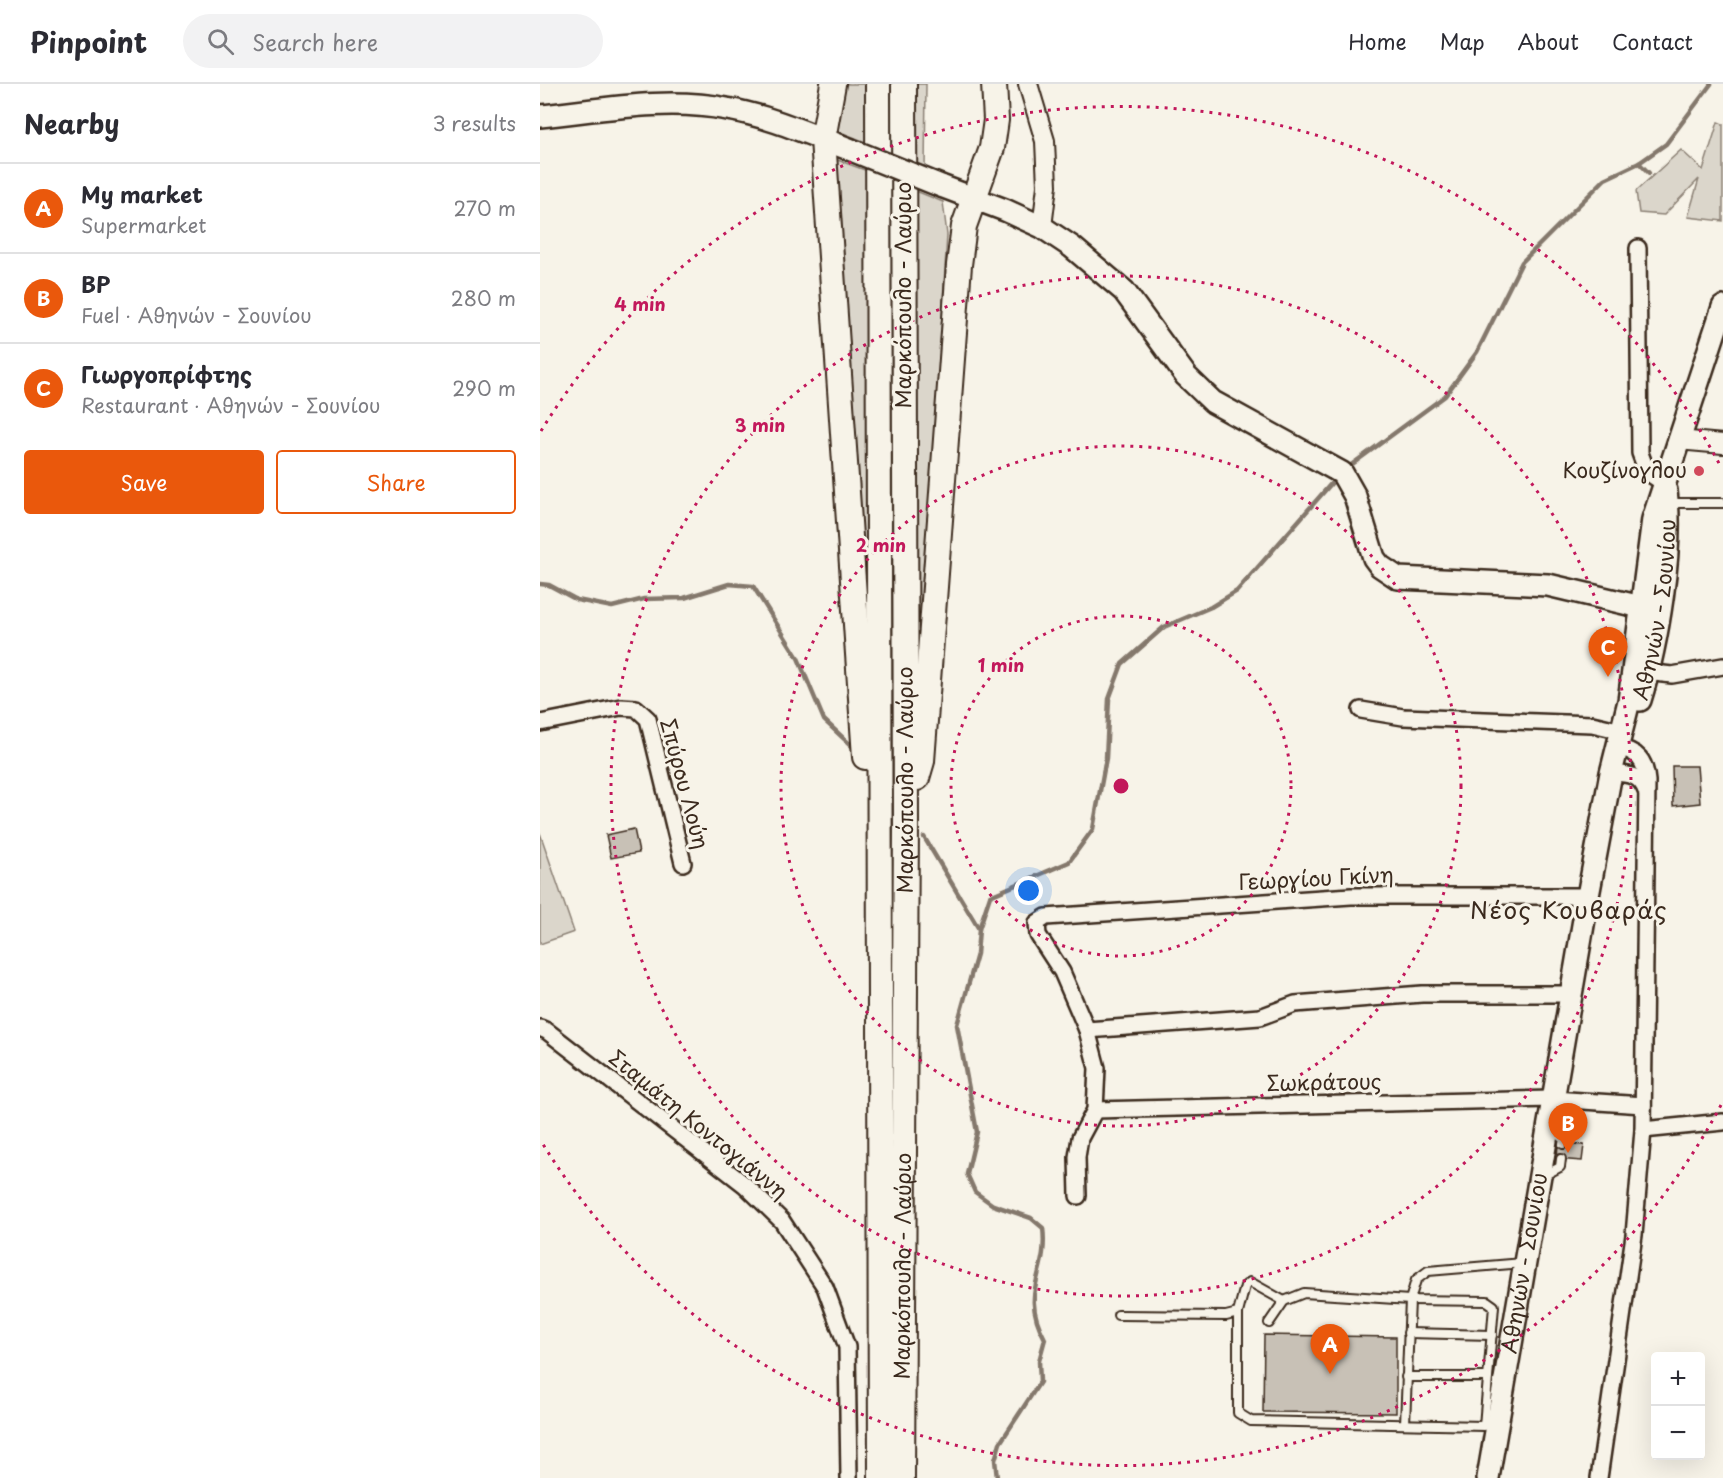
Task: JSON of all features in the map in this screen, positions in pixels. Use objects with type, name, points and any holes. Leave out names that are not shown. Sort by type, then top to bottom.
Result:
[{"type":"highway","points":[[833,84],[823,139],[871,861],[880,889]]},
{"type":"highway","name":"Μαρκόπουλο - Λαύριο","points":[[878,84],[881,1478]]},
{"type":"highway","name":"Μαρκόπουλο - Λαύριο","points":[[902,1478],[906,825],[904,84]]},
{"type":"highway","points":[[906,825],[922,761],[959,265],[964,226],[992,148],[996,120],[994,84]]},
{"type":"main road","points":[[540,116],[657,105],[705,106],[756,115],[849,149],[1042,228],[1072,247],[1124,291],[1186,376],[1213,402],[1331,465],[1348,481],[1374,558],[1380,567],[1398,578],[1548,585],[1649,609]]},
{"type":"main road","name":"Αθηνών - Σουνίου","points":[[1488,1478],[1500,1353],[1523,1263],[1611,773],[1620,740],[1640,700],[1649,609],[1653,519],[1666,494],[1678,440],[1713,351],[1723,307]]},
{"type":"street","points":[[1028,84],[1045,141],[1047,186],[1042,228]]},
{"type":"street","points":[[1638,248],[1640,453],[1647,472],[1666,494]]},
{"type":"street","points":[[1678,440],[1723,444]]},
{"type":"street","points":[[1641,672],[1688,674],[1723,666]]},
{"type":"street","name":"Σπύρου Λούη","points":[[540,723],[621,706],[636,708],[648,719],[683,863]]},
{"type":"street","points":[[1361,710],[1403,717],[1604,725],[1640,758],[1646,772],[1643,1130],[1634,1235],[1599,1478]]},
{"type":"street","points":[[1611,773],[1634,775],[1646,791]]},
{"type":"street","name":"Γεωργίου Γκίνη","points":[[1087,1030],[1062,972],[1038,935],[1037,923],[1046,916],[1351,896],[1588,896]]},
{"type":"street","points":[[1078,1197],[1077,1157],[1080,1138],[1095,1110],[1097,1068],[1087,1030],[1260,1017],[1294,1004],[1422,994],[1571,994]]},
{"type":"street","name":"Σταμάτη Κοντογιάννη","points":[[540,1028],[547,1030],[745,1185],[782,1221],[825,1287],[846,1347],[849,1478]]},
{"type":"street","name":"Σωκράτους","points":[[1095,1110],[1553,1099],[1643,1105]]},
{"type":"street","points":[[1643,1130],[1723,1122]]},
{"type":"lane","points":[[1666,494],[1723,503]]},
{"type":"lane","points":[[1548,1125],[1564,1140],[1563,1144]]},
{"type":"lane","points":[[1539,1178],[1560,1167],[1561,1159]]},
{"type":"lane","points":[[1405,1424],[1410,1300],[1416,1280],[1428,1271],[1523,1263]]},
{"type":"lane","points":[[1269,1323],[1284,1301],[1304,1293],[1410,1300],[1487,1301],[1494,1306],[1492,1335],[1500,1353],[1488,1377],[1495,1394],[1484,1426],[1251,1421],[1238,1413],[1238,1312],[1245,1286],[1250,1282],[1284,1301]]},
{"type":"lane","points":[[1118,1315],[1226,1316],[1238,1312]]},
{"type":"lane","points":[[1408,1333],[1492,1335]]},
{"type":"lane","points":[[1406,1377],[1488,1377]]},
{"type":"shaded area","points":[[840,84],[873,84],[873,145],[833,129]]},
{"type":"shaded area","points":[[917,84],[926,84],[925,169],[916,166]]},
{"type":"shaded area","points":[[1718,122],[1723,124],[1723,221],[1688,217],[1699,179],[1664,215],[1639,213],[1636,191],[1681,150],[1703,170]]},
{"type":"shaded area","points":[[832,158],[873,173],[874,715]]},
{"type":"shaded area","points":[[916,191],[943,202],[947,235],[916,739]]},
{"type":"shaded area","points":[[540,833],[574,932],[540,944]]},
{"type":"building","points":[[1672,766],[1697,766],[1700,803],[1673,806]]},
{"type":"building","points":[[634,829],[639,853],[611,858],[606,835]]},
{"type":"building","points":[[1558,1143],[1584,1145],[1582,1161],[1557,1159]]},
{"type":"building","points":[[1264,1335],[1396,1337],[1396,1413],[1263,1412]]},
{"type":"waterway","points":[[1347,468],[1445,396],[1477,352],[1522,262],[1605,179],[1639,163],[1666,144],[1711,84]]},
{"type":"waterway","points":[[1639,163],[1649,173]]},
{"type":"waterway","points":[[979,929],[990,896],[1069,862],[1093,829],[1106,758],[1109,699],[1122,664],[1164,627],[1211,607],[1237,591],[1336,478]]},
{"type":"waterway","points":[[540,584],[549,585],[577,600],[612,607],[644,599],[684,598],[729,584],[753,586],[798,658],[824,720],[855,749]]},
{"type":"waterway","points":[[924,837],[979,929],[977,954],[957,1025],[977,1132],[967,1174],[975,1192],[993,1205],[1031,1218],[1043,1228],[1042,1259],[1034,1295],[1037,1322],[1045,1339],[1039,1361],[1040,1382],[1000,1443],[995,1460],[997,1478]]},
{"type":"place","name":"Κουζίνογλου","points":[[1699,471]]},
{"type":"place","name":"Γιωργοπρίφτης","points":[[1608,677]]},
{"type":"place","name":"BP","points":[[1568,1153]]},
{"type":"place","name":"My market","points":[[1330,1374]]},
{"type":"district","name":"Νέος Κουβαράς","points":[[1569,911]]}]
